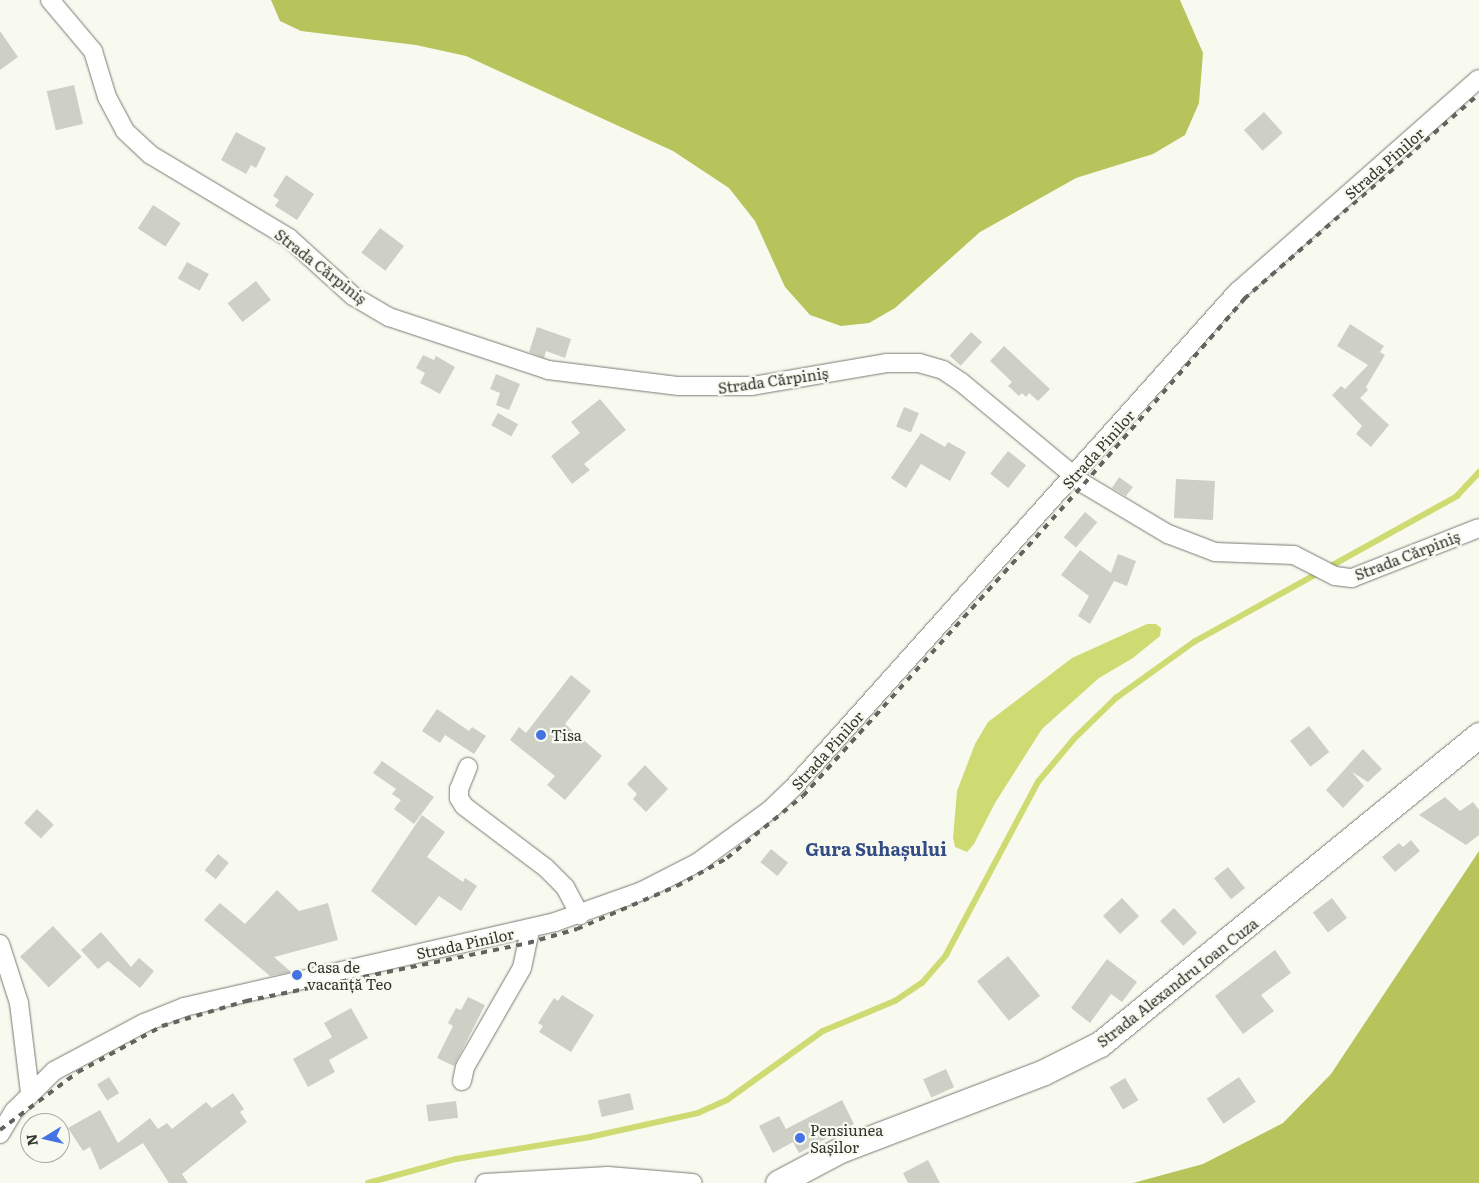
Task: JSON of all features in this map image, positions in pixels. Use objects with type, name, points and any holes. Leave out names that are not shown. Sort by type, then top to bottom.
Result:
[{"type":"main road","name":"Strada Alexandru Ioan Cuza","points":[[778,1183],[840,1150],[1044,1072],[1100,1044],[1479,735]]},
{"type":"street","name":"Strada Cărpiniș","points":[[50,0],[93,51],[106,97],[125,131],[152,155],[289,238],[353,296],[390,317],[548,370],[679,386],[752,386],[886,363],[919,363],[943,370],[961,382],[1074,476],[1119,508],[1194,546],[1240,554],[1284,552],[1304,559],[1335,576],[1352,578],[1479,528]]},
{"type":"street","name":"Strada Pinilor","points":[[0,1134],[30,1093],[54,1071],[144,1023],[184,1007],[530,929],[580,915],[642,891],[698,863],[770,810],[1074,476],[1237,292],[1479,79]]},
{"type":"street","points":[[468,767],[459,789],[459,798],[464,806],[546,868],[565,887],[580,915]]},
{"type":"street","points":[[462,1081],[465,1067],[522,968],[530,929]]},
{"type":"street","points":[[0,944],[19,1003],[30,1093]]},
{"type":"street","points":[[485,1183],[608,1176],[693,1183]]},
{"type":"shaded area","points":[[271,0],[1180,0],[1203,53],[1199,103],[1185,135],[1153,154],[1076,178],[980,232],[895,308],[869,323],[841,326],[810,315],[785,287],[755,221],[729,188],[673,151],[466,56],[416,45],[301,31],[280,21]]},
{"type":"shaded area","points":[[1147,624],[1156,624],[1161,628],[1160,636],[1133,658],[1099,678],[1042,729],[995,803],[974,844],[967,852],[955,847],[953,838],[957,791],[975,744],[988,722],[1072,658]]},
{"type":"shaded area","points":[[1479,851],[1479,1183],[1133,1183],[1203,1164],[1283,1123],[1331,1074]]},
{"type":"building","points":[[0,31],[18,57],[0,70]]},
{"type":"building","points":[[74,85],[83,124],[56,130],[47,91]]},
{"type":"building","points":[[1264,112],[1283,133],[1263,151],[1244,130]]},
{"type":"building","points":[[236,132],[266,148],[256,168],[251,165],[246,174],[221,160]]},
{"type":"building","points":[[286,175],[314,194],[297,220],[275,206],[279,200],[273,196]]},
{"type":"building","points":[[153,205],[181,223],[165,246],[138,228]]},
{"type":"building","points":[[380,228],[404,246],[385,271],[361,253]]},
{"type":"building","points":[[187,262],[209,274],[200,291],[178,279]]},
{"type":"building","points":[[256,281],[271,300],[242,322],[228,303]]},
{"type":"building","points":[[1350,324],[1384,346],[1380,352],[1385,355],[1366,387],[1368,390],[1360,398],[1389,425],[1371,447],[1356,434],[1362,426],[1332,395],[1341,386],[1345,389],[1368,365],[1337,346]]},
{"type":"building","points":[[537,327],[571,339],[565,358],[546,351],[544,358],[529,352]]},
{"type":"building","points":[[971,332],[982,342],[961,366],[950,356]]},
{"type":"building","points":[[1004,346],[1050,389],[1038,401],[1029,393],[1026,397],[1022,393],[1019,396],[1008,386],[1012,382],[990,361]]},
{"type":"building","points":[[423,355],[434,360],[436,356],[455,367],[440,394],[420,383],[425,373],[416,368]]},
{"type":"building","points":[[496,374],[520,384],[509,410],[496,405],[500,393],[490,389]]},
{"type":"building","points":[[600,399],[626,430],[584,464],[590,470],[572,484],[551,456],[580,433],[571,422]]},
{"type":"building","points":[[904,407],[919,413],[911,432],[896,426]]},
{"type":"building","points":[[498,413],[518,424],[511,436],[491,425]]},
{"type":"building","points":[[921,433],[945,447],[948,442],[966,452],[950,481],[921,464],[906,488],[891,478]]},
{"type":"building","points":[[1008,451],[1026,465],[1008,488],[990,474]]},
{"type":"building","points":[[1119,477],[1133,487],[1126,496],[1112,488]]},
{"type":"building","points":[[1176,479],[1215,481],[1213,520],[1174,518]]},
{"type":"building","points":[[1085,512],[1097,522],[1076,548],[1064,537]]},
{"type":"building","points":[[1080,550],[1111,573],[1118,554],[1136,561],[1127,586],[1114,581],[1090,624],[1078,616],[1089,596],[1061,575]]},
{"type":"building","points":[[571,675],[591,691],[565,724],[602,756],[565,800],[547,785],[555,776],[510,740],[519,727],[526,733]]},
{"type":"building","points":[[437,709],[469,731],[472,727],[486,736],[474,754],[445,735],[440,743],[422,731]]},
{"type":"building","points":[[1309,726],[1329,752],[1310,767],[1290,741]]},
{"type":"building","points":[[1363,749],[1382,769],[1368,782],[1352,772],[1364,786],[1343,808],[1326,790]]},
{"type":"building","points":[[382,761],[434,797],[414,824],[394,809],[401,800],[392,794],[396,789],[373,773]]},
{"type":"building","points":[[645,765],[668,789],[646,812],[633,799],[637,794],[627,784]]},
{"type":"building","points":[[1445,797],[1460,811],[1473,802],[1479,810],[1479,835],[1466,845],[1419,815]]},
{"type":"building","points":[[37,809],[54,825],[41,839],[24,823]]},
{"type":"building","points":[[422,815],[445,832],[427,857],[463,882],[465,878],[477,886],[461,911],[439,896],[416,926],[371,891]]},
{"type":"building","points":[[1411,840],[1420,851],[1395,872],[1382,857],[1399,843],[1403,847]]},
{"type":"building","points":[[771,849],[788,863],[777,876],[760,862]]},
{"type":"building","points":[[218,854],[229,863],[216,879],[205,870]]},
{"type":"building","points":[[1228,867],[1245,888],[1231,899],[1214,878]]},
{"type":"building","points":[[277,890],[299,911],[328,903],[338,940],[274,957],[291,972],[270,976],[204,920],[220,903],[245,924]]},
{"type":"building","points":[[1122,898],[1139,916],[1120,934],[1103,916]]},
{"type":"building","points":[[1332,898],[1347,918],[1328,932],[1313,912]]},
{"type":"building","points":[[1174,908],[1197,933],[1183,946],[1160,921]]},
{"type":"building","points":[[53,926],[82,957],[49,987],[20,957]]},
{"type":"building","points":[[101,932],[131,967],[139,958],[154,971],[140,988],[108,961],[98,969],[81,950]]},
{"type":"building","points":[[1275,950],[1291,973],[1261,995],[1274,1011],[1243,1034],[1215,996]]},
{"type":"building","points":[[1008,956],[1040,996],[1009,1021],[977,981]]},
{"type":"building","points":[[1107,959],[1137,982],[1122,1002],[1111,994],[1090,1023],[1071,1008]]},
{"type":"building","points":[[562,995],[594,1015],[571,1052],[539,1032],[543,1026],[538,1023],[554,998],[558,1001]]},
{"type":"building","points":[[468,997],[485,1005],[454,1066],[437,1058],[453,1026],[448,1023],[456,1008],[461,1010]]},
{"type":"building","points":[[351,1008],[368,1038],[329,1060],[335,1072],[308,1087],[293,1059],[332,1037],[324,1023]]},
{"type":"building","points":[[946,1069],[954,1087],[931,1097],[923,1079]]},
{"type":"building","points":[[109,1077],[119,1093],[107,1101],[97,1084]]},
{"type":"building","points":[[1239,1077],[1256,1102],[1223,1124],[1207,1099]]},
{"type":"building","points":[[1125,1078],[1138,1100],[1123,1110],[1110,1087]]},
{"type":"building","points":[[233,1093],[244,1109],[240,1112],[247,1122],[182,1174],[188,1183],[169,1183],[143,1143],[100,1170],[90,1147],[83,1151],[70,1131],[70,1127],[100,1110],[118,1143],[150,1118],[158,1129],[167,1123],[172,1129],[206,1102],[212,1108]]},
{"type":"building","points":[[630,1093],[634,1110],[602,1117],[598,1100]]},
{"type":"building","points":[[842,1100],[854,1124],[799,1153],[793,1142],[773,1153],[759,1126],[779,1116],[786,1129]]},
{"type":"building","points":[[456,1101],[458,1118],[428,1122],[426,1105]]},
{"type":"building","points":[[928,1160],[940,1183],[908,1183],[903,1173]]},
{"type":"waterway","points":[[368,1183],[456,1159],[590,1137],[698,1113],[727,1100],[823,1031],[895,1001],[922,983],[946,955],[1038,782],[1074,739],[1116,698],[1194,642],[1457,496],[1479,472]]},
{"type":"railway","points":[[0,1130],[78,1072],[162,1026],[246,1001],[528,943],[577,929],[677,886],[727,858],[803,796],[1084,484],[1244,299],[1479,94]]},
{"type":"place","name":"Tisa","points":[[541,735]]},
{"type":"place","name":"Casa de vacanță Teo","points":[[297,975]]},
{"type":"place","name":"Pensiunea Sașilor","points":[[800,1138]]},
{"type":"district","name":"Gura Suhașului","points":[[876,849]]}]
